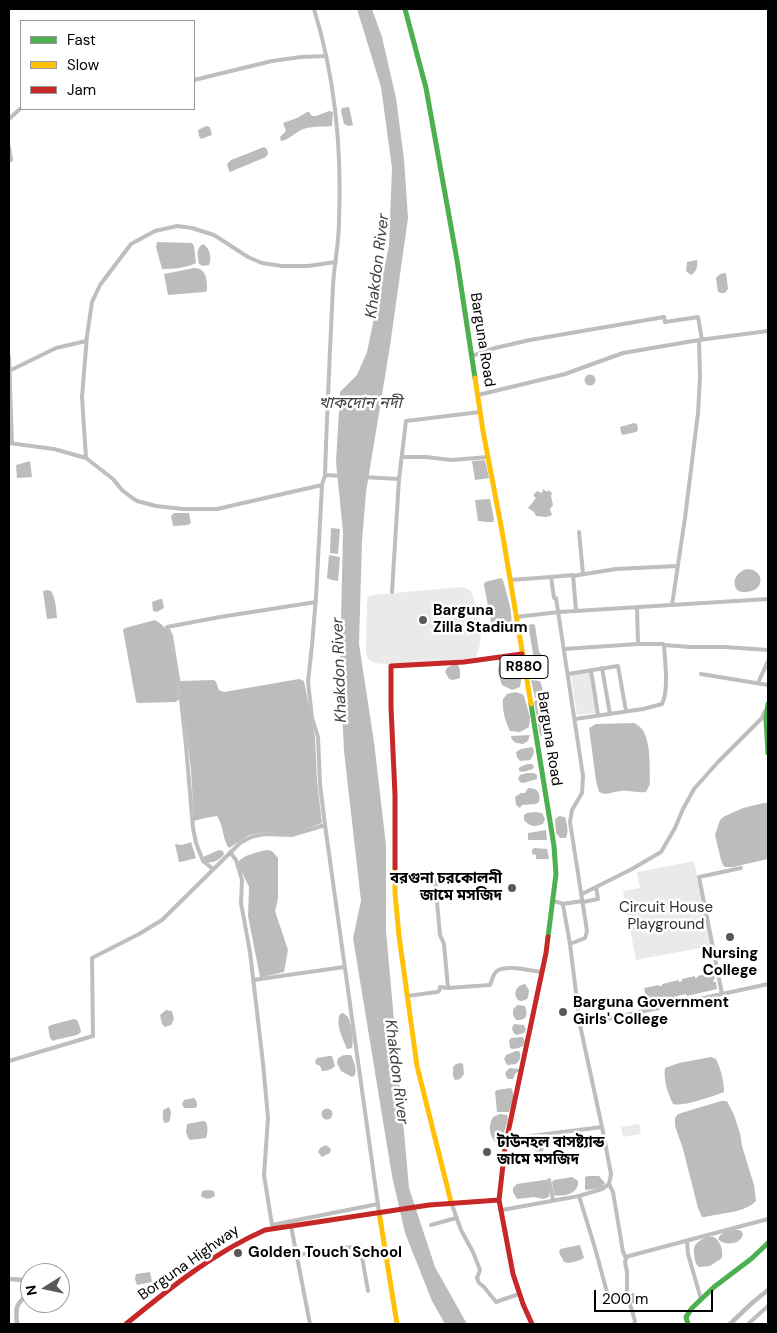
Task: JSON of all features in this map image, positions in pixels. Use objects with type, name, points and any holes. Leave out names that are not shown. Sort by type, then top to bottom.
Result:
[{"type":"main road","name":"Barguna Road","points":[[405,9],[426,88],[457,260],[480,412],[502,531],[554,846],[556,874],[554,901],[546,953],[507,1139],[499,1200],[509,1261],[519,1294],[532,1324]]},
{"type":"main road","points":[[451,1202],[417,1066],[399,936],[395,893],[396,795],[391,707],[392,666],[464,662],[522,654]]},
{"type":"main road","points":[[768,704],[766,719],[768,753]]},
{"type":"main road","name":"Borguna Highway","points":[[126,1324],[165,1292],[234,1244],[265,1230],[451,1202],[499,1200]]},
{"type":"main road","points":[[379,1212],[397,1324]]},
{"type":"main road","points":[[688,1324],[687,1314],[701,1299],[768,1243]]},
{"type":"street","points":[[314,9],[320,28],[338,129],[340,224],[333,282],[325,475],[322,485],[316,602],[308,682],[312,718],[318,738],[320,784],[325,824],[379,1212]]},
{"type":"street","points":[[195,80],[272,61],[325,56]]},
{"type":"street","points":[[9,119],[20,109]]},
{"type":"street","points":[[9,147],[12,160],[9,161]]},
{"type":"street","points":[[86,458],[82,397],[86,341],[92,302],[100,285],[130,244],[155,231],[177,226],[192,228],[214,235],[248,257],[262,263],[282,266],[308,266],[336,262]]},
{"type":"street","points":[[472,356],[495,348],[530,340],[664,317],[665,322],[698,317],[700,340],[698,413],[672,605]]},
{"type":"street","points":[[478,395],[565,374],[623,353],[768,331]]},
{"type":"street","points":[[9,371],[52,350],[86,341]]},
{"type":"street","points":[[9,356],[10,443],[54,449],[86,458],[137,501],[156,506],[183,509],[217,508],[322,485]]},
{"type":"street","points":[[392,592],[399,479],[406,421],[480,412]]},
{"type":"street","points":[[402,457],[451,460],[488,457]]},
{"type":"street","points":[[325,475],[399,479]]},
{"type":"street","points":[[579,532],[583,574]]},
{"type":"street","points":[[510,580],[678,566]]},
{"type":"street","points":[[573,576],[576,611]]},
{"type":"street","points":[[551,577],[554,598],[556,598],[583,776],[582,793],[572,810],[570,822],[587,932],[585,938],[570,944]]},
{"type":"street","points":[[516,618],[558,612],[768,598]]},
{"type":"street","points":[[214,869],[203,861],[192,828],[180,691],[171,636],[167,627],[316,602]]},
{"type":"street","points":[[637,606],[638,644]]},
{"type":"street","points":[[564,649],[663,644],[683,647],[768,650]]},
{"type":"street","points":[[575,719],[662,704],[665,689],[664,645]]},
{"type":"street","points":[[759,683],[768,661]]},
{"type":"street","points":[[568,674],[618,666],[626,711]]},
{"type":"street","points":[[602,668],[610,714]]},
{"type":"street","points":[[591,670],[598,716]]},
{"type":"street","points":[[701,674],[768,685]]},
{"type":"street","points":[[582,894],[661,852],[694,789],[762,718],[768,704]]},
{"type":"street","points":[[9,1061],[93,1036],[92,958],[162,920],[240,842],[251,836],[264,834],[292,835],[325,824]]},
{"type":"street","points":[[230,852],[236,860],[242,880],[241,903],[250,952],[263,1063],[268,1118],[264,1175],[272,1225],[378,1204]]},
{"type":"street","points":[[722,994],[699,877],[741,868]]},
{"type":"street","points":[[434,880],[440,935],[444,944],[448,988]]},
{"type":"street","points":[[554,901],[562,904],[598,899],[596,887]]},
{"type":"street","points":[[562,904],[570,944],[580,1025],[602,1127],[610,1174],[609,1184],[613,1192],[623,1252],[626,1258],[627,1294],[635,1321],[634,1324]]},
{"type":"street","points":[[253,980],[344,967]]},
{"type":"street","points":[[407,996],[439,992],[440,987],[490,985],[495,972],[499,969],[507,968],[542,972]]},
{"type":"street","points":[[580,1025],[768,984]]},
{"type":"street","points":[[507,1139],[602,1127]]},
{"type":"street","points":[[549,1180],[552,1200]]},
{"type":"street","points":[[502,1210],[579,1196],[609,1184]]},
{"type":"street","points":[[579,1196],[608,1296],[627,1294]]},
{"type":"street","points":[[451,1202],[461,1230],[480,1270],[477,1278],[478,1283],[484,1287],[496,1302],[519,1294]]},
{"type":"street","points":[[431,1225],[456,1218]]},
{"type":"street","points":[[626,1258],[768,1219]]},
{"type":"street","points":[[291,1226],[310,1324]]},
{"type":"street","points":[[688,1240],[688,1254],[701,1299]]},
{"type":"street","points":[[296,1255],[360,1246],[368,1291]]},
{"type":"street","points":[[748,1324],[768,1306]]},
{"type":"green space","name":"Barguna Zilla Stadium","points":[[461,587],[470,590],[479,616],[481,633],[475,659],[416,664],[383,664],[369,660],[366,655],[368,597],[372,595]]},
{"type":"green space","points":[[590,672],[596,713],[577,715],[571,675]]},
{"type":"green space","name":"Circuit House Playground","points":[[694,861],[711,946],[636,960],[623,891],[640,888],[637,872]]},
{"type":"green space","points":[[639,1124],[641,1134],[623,1137],[621,1127]]},
{"type":"water","name":"খাকদোন নদী","points":[[357,9],[372,9],[382,37],[396,98],[404,159],[408,218],[390,346],[366,492],[362,541],[359,644],[374,742],[386,845],[386,931],[409,1188],[435,1267],[467,1324],[445,1324],[432,1301],[405,1233],[392,1176],[353,938],[361,901],[344,751],[340,666],[343,532],[336,462],[340,392],[357,375],[367,352],[389,245],[392,168],[381,87]]},
{"type":"water","points":[[349,107],[353,125],[349,126],[344,124],[341,111],[342,108]]},
{"type":"water","points":[[329,111],[333,112],[332,126],[303,129],[281,141],[280,137],[286,131],[283,123],[307,112],[312,116],[316,116]]},
{"type":"water","points":[[206,126],[210,127],[212,135],[201,139],[198,130]]},
{"type":"water","points":[[264,147],[267,149],[268,154],[266,157],[229,171],[227,164],[231,160]]},
{"type":"water","points":[[157,242],[192,243],[196,263],[184,267],[162,269],[156,247]]},
{"type":"water","points":[[203,244],[210,253],[210,259],[209,265],[203,266],[199,264],[198,253],[199,248]]},
{"type":"water","points":[[697,260],[697,268],[691,275],[686,271],[687,262]]},
{"type":"water","points":[[194,268],[204,272],[207,291],[168,295],[164,274]]},
{"type":"water","points":[[726,273],[728,289],[725,293],[718,292],[716,278],[720,274]]},
{"type":"water","points":[[590,374],[596,380],[590,386],[584,380]]},
{"type":"water","points":[[634,423],[637,424],[638,430],[636,432],[623,435],[621,433],[620,427]]},
{"type":"water","points":[[485,460],[489,478],[475,480],[472,461]]},
{"type":"water","points":[[30,461],[32,477],[17,478],[16,465]]},
{"type":"water","points":[[543,489],[552,493],[553,505],[550,509],[552,515],[546,517],[536,516],[528,508],[536,498],[533,495],[537,491],[542,493]]},
{"type":"water","points":[[490,499],[493,522],[478,521],[475,500]]},
{"type":"water","points":[[174,513],[189,513],[191,523],[173,526],[171,516]]},
{"type":"water","points":[[331,528],[340,529],[338,554],[330,553]]},
{"type":"water","points":[[329,555],[340,557],[338,581],[327,578]]},
{"type":"water","points":[[748,569],[758,573],[760,577],[759,585],[751,591],[739,591],[735,586],[736,578],[742,571]]},
{"type":"water","points":[[501,578],[512,619],[510,632],[502,633],[496,632],[492,627],[484,585],[485,582]]},
{"type":"water","points":[[43,591],[51,591],[54,597],[57,618],[47,619]]},
{"type":"water","points":[[162,599],[164,608],[157,612],[153,611],[152,602]]},
{"type":"water","points":[[155,620],[168,631],[179,699],[176,702],[137,703],[123,630]]},
{"type":"water","points":[[528,625],[535,625],[539,652],[548,657],[548,673],[539,674],[536,671]]},
{"type":"water","points":[[512,658],[519,661],[522,675],[520,687],[512,690],[502,685],[498,667],[506,659]]},
{"type":"water","points":[[454,664],[458,665],[460,678],[453,680],[449,679],[445,672],[447,668]]},
{"type":"water","points":[[299,679],[304,681],[315,737],[322,823],[290,834],[264,832],[249,835],[229,848],[217,816],[194,821],[191,770],[180,681],[214,680],[219,690],[224,692]]},
{"type":"water","points":[[531,680],[540,681],[543,696],[535,698]]},
{"type":"water","points":[[515,692],[524,696],[530,717],[529,727],[520,732],[510,731],[503,711],[503,699],[507,694]]},
{"type":"water","points":[[543,699],[551,733],[542,736],[540,735],[534,701]]},
{"type":"water","points":[[634,723],[644,733],[649,750],[650,784],[646,792],[617,791],[607,794],[599,792],[589,728],[596,724]]},
{"type":"water","points":[[530,735],[528,741],[523,744],[514,741],[511,736]]},
{"type":"water","points":[[532,747],[534,753],[530,760],[520,761],[516,752]]},
{"type":"water","points":[[528,764],[534,766],[533,769],[523,772],[519,771],[519,768]]},
{"type":"water","points":[[534,773],[537,775],[537,779],[523,783],[520,782],[518,779],[520,775]]},
{"type":"water","points":[[528,788],[538,792],[540,796],[539,802],[522,805],[520,808],[516,805],[515,797],[525,793]]},
{"type":"water","points":[[768,803],[768,859],[725,867],[721,860],[715,835],[720,820],[743,808]]},
{"type":"water","points":[[535,812],[542,813],[545,819],[543,824],[532,826],[524,820],[524,815]]},
{"type":"water","points":[[559,816],[565,817],[568,830],[566,838],[560,838],[556,833],[555,819]]},
{"type":"water","points":[[546,830],[547,840],[528,840],[528,833]]},
{"type":"water","points":[[191,842],[196,858],[179,862],[175,844],[182,845]]},
{"type":"water","points":[[534,848],[547,849],[549,859],[536,859],[536,855],[532,854]]},
{"type":"water","points":[[219,850],[223,851],[224,854],[221,858],[213,862],[205,862],[203,857]]},
{"type":"water","points":[[267,850],[272,851],[278,858],[278,899],[275,911],[288,950],[284,972],[260,977],[248,916],[249,887],[239,866],[239,861],[249,855]]},
{"type":"water","points":[[713,972],[715,979],[713,980],[716,982],[717,989],[687,996],[686,994],[677,996],[678,998],[648,1005],[644,988],[662,986],[662,984],[679,980],[679,982],[682,979],[695,976],[695,978]]},
{"type":"water","points":[[525,984],[529,990],[528,998],[520,1001],[517,999],[515,992],[520,986]]},
{"type":"water","points":[[517,1005],[525,1006],[526,1017],[516,1020],[513,1010]]},
{"type":"water","points":[[166,1010],[172,1011],[174,1019],[171,1025],[165,1027],[162,1024],[160,1015]]},
{"type":"water","points":[[343,1013],[348,1017],[351,1024],[353,1041],[352,1048],[347,1049],[338,1023],[340,1014]]},
{"type":"water","points":[[74,1019],[77,1020],[81,1032],[77,1035],[53,1041],[50,1038],[48,1027]]},
{"type":"water","points":[[514,1024],[524,1025],[526,1030],[524,1033],[516,1035],[512,1028]]},
{"type":"water","points":[[523,1037],[525,1042],[523,1046],[515,1049],[510,1048],[509,1041],[511,1038]]},
{"type":"water","points":[[516,1051],[520,1053],[519,1060],[516,1064],[507,1065],[504,1059],[506,1055]]},
{"type":"water","points":[[344,1055],[351,1055],[354,1063],[356,1072],[352,1077],[341,1071],[337,1063],[338,1058]]},
{"type":"water","points":[[332,1056],[335,1066],[322,1071],[315,1061],[317,1058]]},
{"type":"water","points":[[711,1057],[716,1059],[719,1067],[724,1092],[691,1103],[673,1104],[666,1086],[665,1068],[679,1063]]},
{"type":"water","points":[[460,1063],[463,1064],[464,1074],[460,1079],[455,1080],[453,1067]]},
{"type":"water","points":[[510,1068],[519,1069],[513,1079],[508,1079],[506,1076],[506,1072]]},
{"type":"water","points":[[511,1088],[513,1097],[509,1112],[497,1112],[495,1092]]},
{"type":"water","points":[[194,1098],[197,1103],[196,1108],[184,1108],[182,1104],[184,1100]]},
{"type":"water","points":[[721,1101],[727,1101],[734,1115],[754,1185],[756,1201],[746,1208],[702,1217],[675,1126],[675,1118],[678,1114]]},
{"type":"water","points":[[169,1107],[171,1113],[169,1122],[165,1123],[163,1110]]},
{"type":"water","points":[[327,1108],[333,1114],[327,1120],[321,1114]]},
{"type":"water","points":[[500,1114],[507,1115],[508,1119],[502,1139],[495,1142],[490,1133],[490,1124],[493,1117]]},
{"type":"water","points":[[203,1121],[207,1125],[206,1138],[190,1140],[186,1132],[187,1124]]},
{"type":"water","points":[[539,1137],[543,1141],[543,1152],[537,1153],[533,1142],[535,1138]]},
{"type":"water","points":[[326,1145],[331,1149],[330,1153],[322,1157],[318,1152],[320,1148]]},
{"type":"water","points":[[599,1176],[605,1183],[601,1188],[586,1190],[585,1177]]},
{"type":"water","points":[[572,1177],[578,1181],[578,1185],[573,1192],[566,1195],[554,1195],[552,1182],[554,1180]]},
{"type":"water","points":[[544,1180],[548,1182],[549,1197],[543,1199],[534,1197],[517,1199],[513,1192],[513,1188],[517,1184]]},
{"type":"water","points":[[202,1191],[214,1191],[215,1196],[208,1199],[201,1196]]},
{"type":"water","points":[[739,1230],[743,1234],[742,1238],[736,1242],[724,1243],[718,1239],[724,1233]]},
{"type":"water","points":[[707,1237],[714,1237],[718,1241],[722,1249],[722,1258],[710,1266],[699,1267],[696,1264],[694,1247],[698,1242]]},
{"type":"water","points":[[580,1245],[584,1258],[577,1261],[564,1262],[559,1253],[560,1249]]},
{"type":"water","points":[[150,1272],[152,1282],[137,1285],[136,1274]]},
{"type":"water","points":[[632,1293],[641,1295],[643,1300],[634,1304],[630,1301],[629,1296]]},
{"type":"waterway","points":[[9,1279],[20,1280]]},
{"type":"waterway","points":[[730,1324],[768,1290]]},
{"type":"waterway","points":[[17,1324],[16,1312],[20,1302]]},
{"type":"traffic: fast","points":[[405,9],[426,88],[457,260],[475,378]]},
{"type":"traffic: fast","points":[[531,704],[554,846],[556,874],[548,937]]},
{"type":"traffic: fast","points":[[768,704],[766,719],[768,753]]},
{"type":"traffic: fast","points":[[688,1324],[686,1317],[692,1308],[714,1287],[751,1259],[768,1243]]},
{"type":"traffic: slow","points":[[475,378],[531,704]]},
{"type":"traffic: slow","points":[[395,868],[399,936],[417,1066],[451,1202]]},
{"type":"traffic: slow","points":[[379,1212],[397,1324]]},
{"type":"traffic: jam","points":[[395,868],[391,666],[464,662],[522,654]]},
{"type":"traffic: jam","points":[[532,1324],[513,1274],[499,1200],[505,1147],[548,937]]},
{"type":"traffic: jam","points":[[126,1324],[210,1260],[265,1230],[429,1205],[499,1200]]},
{"type":"place","name":"Barguna Zilla Stadium","points":[[423,620]]},
{"type":"place","name":"বরগুনা চরকোলনী জামে মসজিদ","points":[[512,888]]},
{"type":"place","name":"Nursing College","points":[[730,937]]},
{"type":"place","name":"Barguna Government Girls' College","points":[[563,1012]]},
{"type":"place","name":"টাউনহল বাসষ্ট্যান্ড জামে মসজিদ","points":[[487,1152]]},
{"type":"place","name":"Golden Touch School","points":[[238,1253]]},
{"type":"water label","name":"Khakdon River","points":[[378,266]]},
{"type":"water label","name":"Khakdon River","points":[[340,670]]},
{"type":"water label","name":"Khakdon River","points":[[396,1072]]}]
